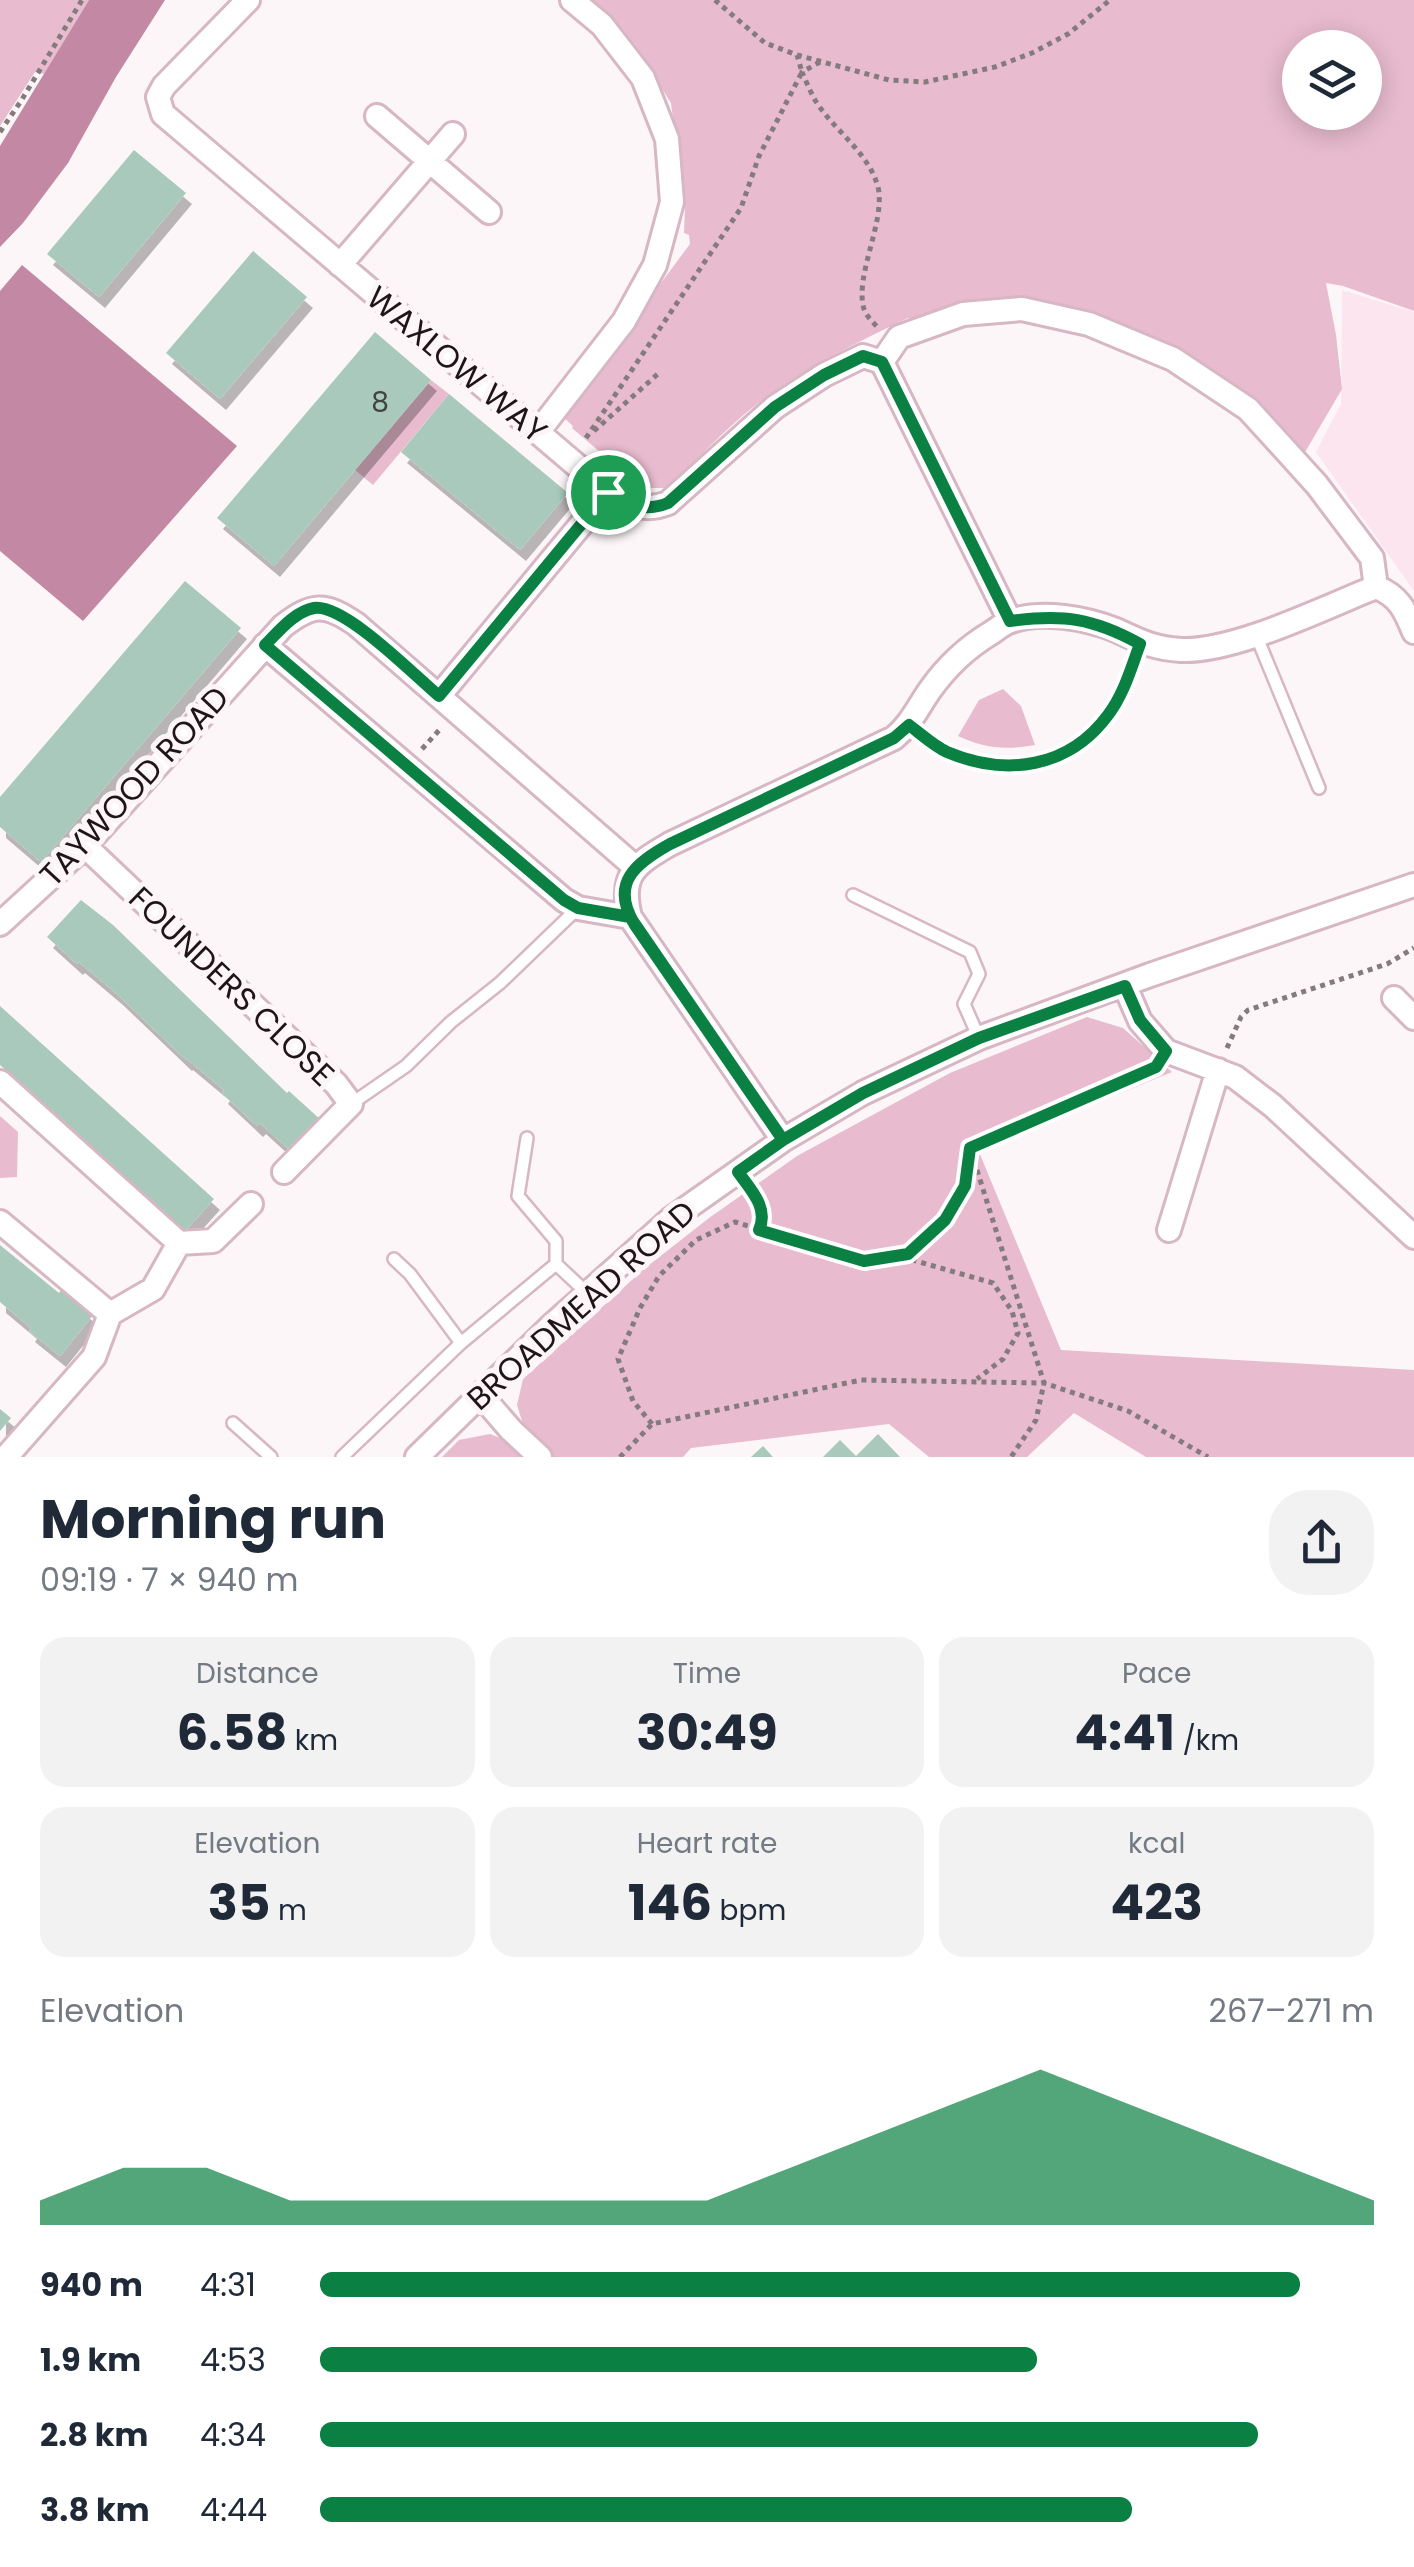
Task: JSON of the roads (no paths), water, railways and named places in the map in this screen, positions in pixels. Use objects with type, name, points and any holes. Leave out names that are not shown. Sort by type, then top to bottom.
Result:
[{"type":"street","name":"WAXLOW WAY","points":[[248,0],[164,86],[158,98],[163,114],[608,492],[637,508],[660,507],[775,407],[863,356],[888,354]]},
{"type":"street","points":[[538,432],[624,322],[655,265],[672,202],[666,139],[643,78],[602,25],[572,0]]},
{"type":"street","points":[[377,116],[489,212]]},
{"type":"street","points":[[340,265],[452,134]]},
{"type":"street","points":[[1010,621],[888,354],[899,337],[963,314],[1022,309],[1089,324],[1173,359],[1248,408],[1317,485],[1372,558],[1376,588]]},
{"type":"street","points":[[448,703],[608,492]]},
{"type":"street","points":[[783,1140],[630,917],[626,886],[636,866],[670,844],[894,738],[909,725],[949,664],[1010,621],[1043,617],[1081,620],[1115,630],[1140,644],[1205,650],[1256,635],[1376,588],[1390,592],[1401,602],[1414,632]]},
{"type":"street","name":"TAYWOOD ROAD","points":[[0,924],[85,846],[283,626],[310,608],[320,607],[356,624],[636,866]]},
{"type":"street","points":[[265,645],[564,900],[578,908],[630,917]]},
{"type":"street","name":"FOUNDERS CLOSE","points":[[85,846],[336,1084],[351,1104],[284,1172]]},
{"type":"street","name":"BROADMEAD ROAD","points":[[417,1457],[671,1218],[783,1140],[863,1093],[979,1038],[1414,885]]},
{"type":"street","points":[[1125,986],[1140,1020],[1166,1051],[1235,1077],[1273,1106],[1414,1237]]},
{"type":"street","points":[[1394,998],[1414,1018]]},
{"type":"street","points":[[1169,1230],[1218,1070]]},
{"type":"street","points":[[0,1082],[180,1243],[213,1240],[251,1204]]},
{"type":"street","points":[[0,1222],[110,1314]]},
{"type":"street","points":[[6,1457],[94,1357],[110,1314],[153,1289],[180,1243]]},
{"type":"street","points":[[480,1394],[540,1457]]},
{"type":"lane","points":[[1256,635],[1319,788]]},
{"type":"lane","points":[[909,725],[944,750],[983,764],[1018,767],[1055,757],[1083,742],[1108,714],[1126,683],[1140,644]]},
{"type":"lane","points":[[853,896],[970,952],[979,974],[964,1004],[979,1038]]},
{"type":"lane","points":[[351,1104],[406,1066],[578,908]]},
{"type":"lane","points":[[527,1138],[518,1196],[556,1241],[556,1264],[587,1293]]},
{"type":"lane","points":[[394,1259],[462,1343]]},
{"type":"lane","points":[[342,1457],[462,1343],[556,1264]]},
{"type":"lane","points":[[234,1423],[271,1457]]}]
